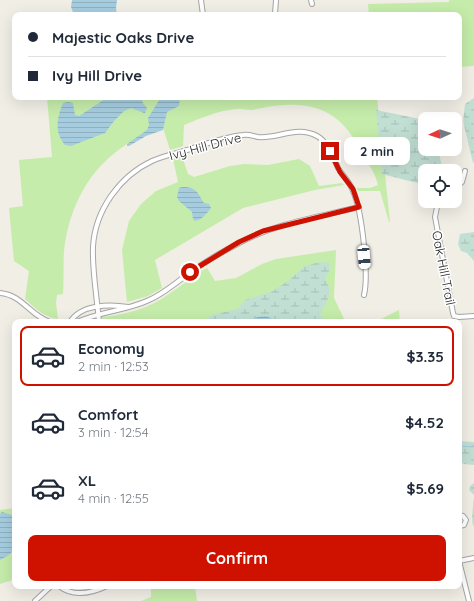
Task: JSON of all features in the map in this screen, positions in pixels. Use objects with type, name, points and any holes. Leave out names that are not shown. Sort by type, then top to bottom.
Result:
[{"type":"street","points":[[201,0],[203,12]]},
{"type":"street","points":[[275,12],[276,0]]},
{"type":"street","name":"Ivy Hill Drive","points":[[98,319],[93,246],[97,224],[112,196],[125,179],[142,166],[160,158],[216,141],[243,135],[263,137],[299,131],[318,136],[326,143],[340,172],[353,189],[359,207],[366,280],[364,295]]},
{"type":"street","points":[[462,182],[465,171]]},
{"type":"street","points":[[85,319],[98,314],[115,312],[150,300],[204,263],[239,242],[263,231],[359,207]]},
{"type":"street","name":"Oak Hill Trail","points":[[437,208],[435,217],[454,316],[474,316]]},
{"type":"street","points":[[0,293],[14,296],[44,319]]},
{"type":"street","points":[[72,319],[81,313],[98,306],[111,305],[128,307]]},
{"type":"street","points":[[462,516],[466,520],[464,525],[462,525]]},
{"type":"street","points":[[462,560],[474,558]]},
{"type":"street","points":[[462,572],[470,601]]},
{"type":"street","points":[[35,601],[47,589]]},
{"type":"street","points":[[64,589],[69,592],[85,594],[101,589]]},
{"type":"green space","points":[[449,0],[474,0],[474,66],[462,67],[462,12],[369,12],[368,4],[449,2]]},
{"type":"green space","points":[[474,98],[473,163],[463,121],[465,104]]},
{"type":"green space","points":[[47,100],[377,100],[390,222],[380,191],[358,191],[357,188],[370,188],[378,185],[373,172],[355,141],[340,122],[322,110],[299,105],[285,105],[252,110],[229,110],[216,113],[184,125],[183,146],[170,150],[163,128],[140,137],[127,144],[114,154],[102,165],[83,190],[76,204],[67,235],[64,251],[63,294],[57,295],[56,303],[58,319],[40,312],[25,299],[29,271],[14,261],[9,208],[23,206],[19,160],[52,157]]},
{"type":"green space","points":[[376,110],[418,119],[418,156],[440,156],[441,164],[418,164],[418,183],[382,174]]},
{"type":"green space","points":[[182,156],[188,174],[194,177],[230,166],[244,164],[268,165],[299,159],[310,166],[319,186],[342,183],[344,185],[315,190],[243,208],[155,260],[162,288],[148,296],[127,302],[122,250],[129,221],[141,204],[156,191],[178,182],[173,159]]},
{"type":"green space","points":[[474,232],[474,261],[467,253],[461,251],[458,244],[460,234]]},
{"type":"green space","points":[[336,250],[334,298],[344,319],[102,319],[102,317],[120,315],[146,307],[162,299],[207,268],[215,281],[236,278],[262,264],[276,259]]},
{"type":"green space","points":[[320,262],[330,263],[329,271],[325,279],[328,284],[329,293],[320,315],[323,319],[272,319],[266,316],[252,319],[207,319],[212,315],[238,309],[245,300],[271,292],[288,281],[305,266]]},
{"type":"green space","points":[[399,310],[400,319],[381,319]]},
{"type":"green space","points":[[462,441],[474,442],[474,465],[462,463]]},
{"type":"green space","points":[[474,483],[474,495],[469,490],[470,486]]},
{"type":"green space","points":[[474,495],[474,527],[472,516]]},
{"type":"green space","points":[[12,508],[12,580],[0,584],[0,510]]},
{"type":"green space","points":[[151,589],[195,589],[197,601],[141,601],[151,597]]},
{"type":"water","points":[[72,0],[117,0],[117,12],[73,12],[71,7]]},
{"type":"water","points":[[103,100],[142,100],[147,108],[145,113],[131,108],[124,111],[105,133],[71,146],[65,145],[59,135],[58,130],[58,119],[63,103],[73,103],[75,115],[79,116]]},
{"type":"water","points":[[159,100],[180,100],[179,106],[167,112],[163,130],[146,136],[127,146],[127,144],[147,130],[149,125],[148,118]]},
{"type":"water","points":[[179,188],[194,189],[204,203],[209,204],[211,208],[200,219],[195,221],[193,219],[192,212],[179,201],[177,197]]},
{"type":"water","points":[[266,316],[272,319],[252,319]]},
{"type":"water","points":[[2,512],[12,515],[12,552],[0,560],[0,514]]},
{"type":"waterway","points":[[462,446],[474,447]]},
{"type":"route","points":[[190,272],[239,242],[263,231],[359,207],[353,189],[340,172],[330,151]]}]
